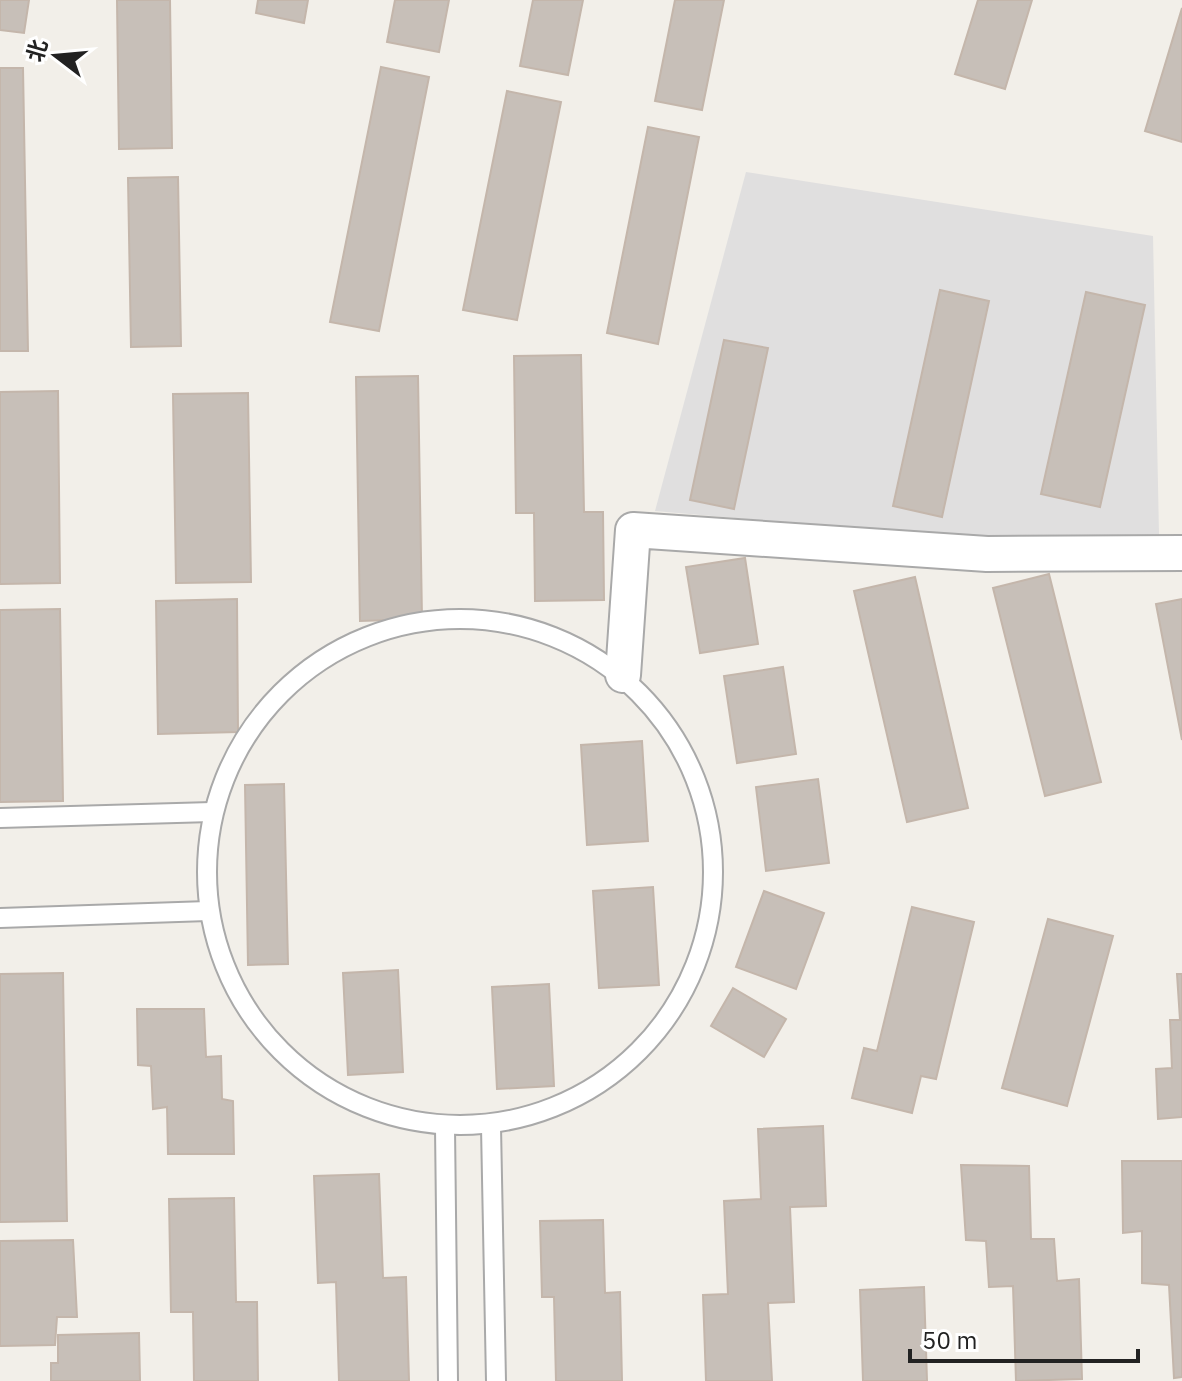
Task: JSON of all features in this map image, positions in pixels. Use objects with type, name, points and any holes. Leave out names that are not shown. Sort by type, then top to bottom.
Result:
[{"type":"street","points":[[623,675],[633,530],[987,554],[1182,553]]},
{"type":"lane","points":[[465,616],[548,632],[623,675],[678,739],[709,817],[714,902],[690,983],[641,1053],[572,1102],[491,1127],[445,1128],[361,1108],[288,1062],[235,993],[208,911],[206,861],[212,812],[246,734],[304,670],[380,629],[465,616]]},
{"type":"lane","points":[[0,818],[212,812]]},
{"type":"lane","points":[[0,918],[208,911]]},
{"type":"lane","points":[[491,1127],[496,1381]]},
{"type":"lane","points":[[445,1128],[448,1381]]},
{"type":"shaded area","points":[[746,172],[1153,236],[1159,535],[964,538],[655,511]]},
{"type":"building","points":[[0,0],[29,0],[24,33],[0,30]]},
{"type":"building","points":[[117,0],[170,0],[172,148],[119,149]]},
{"type":"building","points":[[258,0],[308,0],[304,23],[256,13]]},
{"type":"building","points":[[395,0],[449,0],[439,52],[387,42]]},
{"type":"building","points":[[533,0],[583,0],[568,75],[520,66]]},
{"type":"building","points":[[675,0],[724,0],[702,110],[655,101]]},
{"type":"building","points":[[978,0],[1032,0],[1005,89],[955,74]]},
{"type":"building","points":[[1182,8],[1182,142],[1145,131]]},
{"type":"building","points":[[381,67],[429,77],[379,331],[330,322]]},
{"type":"building","points":[[0,68],[23,68],[28,351],[0,351]]},
{"type":"building","points":[[507,91],[561,102],[517,320],[463,310]]},
{"type":"building","points":[[648,127],[699,137],[658,344],[607,333]]},
{"type":"building","points":[[178,177],[181,346],[131,347],[128,178]]},
{"type":"building","points":[[940,290],[989,301],[942,517],[893,506]]},
{"type":"building","points":[[1086,292],[1145,305],[1100,507],[1041,494]]},
{"type":"building","points":[[724,340],[768,348],[734,509],[690,500]]},
{"type":"building","points":[[581,355],[584,512],[603,512],[604,600],[535,601],[534,513],[516,513],[514,356]]},
{"type":"building","points":[[418,376],[422,619],[360,621],[356,377]]},
{"type":"building","points":[[58,391],[60,583],[0,584],[0,392]]},
{"type":"building","points":[[248,393],[251,582],[176,583],[173,394]]},
{"type":"building","points":[[745,558],[758,644],[700,653],[686,567]]},
{"type":"building","points":[[1049,574],[1101,782],[1045,796],[993,588]]},
{"type":"building","points":[[915,577],[968,808],[907,822],[854,591]]},
{"type":"building","points":[[237,599],[238,732],[158,734],[156,601]]},
{"type":"building","points":[[1182,599],[1182,740],[1156,604]]},
{"type":"building","points":[[60,609],[63,801],[0,802],[0,610]]},
{"type":"building","points":[[783,667],[796,754],[737,763],[724,676]]},
{"type":"building","points":[[642,741],[648,841],[587,845],[581,745]]},
{"type":"building","points":[[818,779],[829,863],[766,871],[756,787]]},
{"type":"building","points":[[284,784],[288,964],[248,965],[245,785]]},
{"type":"building","points":[[653,887],[659,985],[599,988],[593,891]]},
{"type":"building","points":[[764,891],[824,913],[796,989],[736,967]]},
{"type":"building","points":[[912,907],[974,922],[936,1079],[921,1076],[912,1113],[852,1098],[864,1048],[877,1051]]},
{"type":"building","points":[[1048,919],[1113,936],[1067,1106],[1002,1088]]},
{"type":"building","points":[[398,970],[403,1072],[348,1075],[343,973]]},
{"type":"building","points":[[63,973],[67,1221],[0,1222],[0,974]]},
{"type":"building","points":[[1177,974],[1182,974],[1182,1117],[1158,1119],[1156,1069],[1172,1068],[1170,1020],[1180,1020]]},
{"type":"building","points":[[549,984],[554,1086],[497,1089],[492,987]]},
{"type":"building","points":[[733,988],[786,1019],[764,1057],[711,1026]]},
{"type":"building","points":[[137,1009],[204,1009],[206,1057],[221,1056],[222,1099],[233,1101],[234,1154],[168,1154],[167,1107],[153,1109],[151,1066],[138,1065]]},
{"type":"building","points":[[823,1126],[826,1206],[790,1207],[794,1302],[768,1303],[772,1381],[706,1381],[703,1295],[728,1294],[724,1201],[761,1199],[758,1129]]},
{"type":"building","points":[[1122,1161],[1182,1161],[1182,1377],[1174,1378],[1169,1285],[1142,1283],[1142,1231],[1123,1233]]},
{"type":"building","points":[[961,1165],[1029,1166],[1031,1239],[1054,1239],[1057,1281],[1079,1279],[1082,1379],[1016,1381],[1013,1286],[989,1287],[986,1241],[966,1240]]},
{"type":"building","points":[[379,1174],[383,1278],[406,1277],[409,1381],[339,1381],[336,1282],[318,1283],[314,1176]]},
{"type":"building","points":[[234,1198],[236,1302],[257,1302],[258,1381],[194,1381],[193,1312],[171,1312],[169,1199]]},
{"type":"building","points":[[603,1220],[605,1293],[620,1292],[622,1381],[556,1381],[554,1297],[542,1297],[540,1221]]},
{"type":"building","points":[[73,1240],[77,1317],[57,1317],[55,1345],[0,1346],[0,1241]]},
{"type":"building","points":[[924,1287],[927,1381],[863,1381],[860,1290]]},
{"type":"building","points":[[139,1333],[140,1381],[51,1381],[51,1363],[58,1363],[58,1335]]}]
